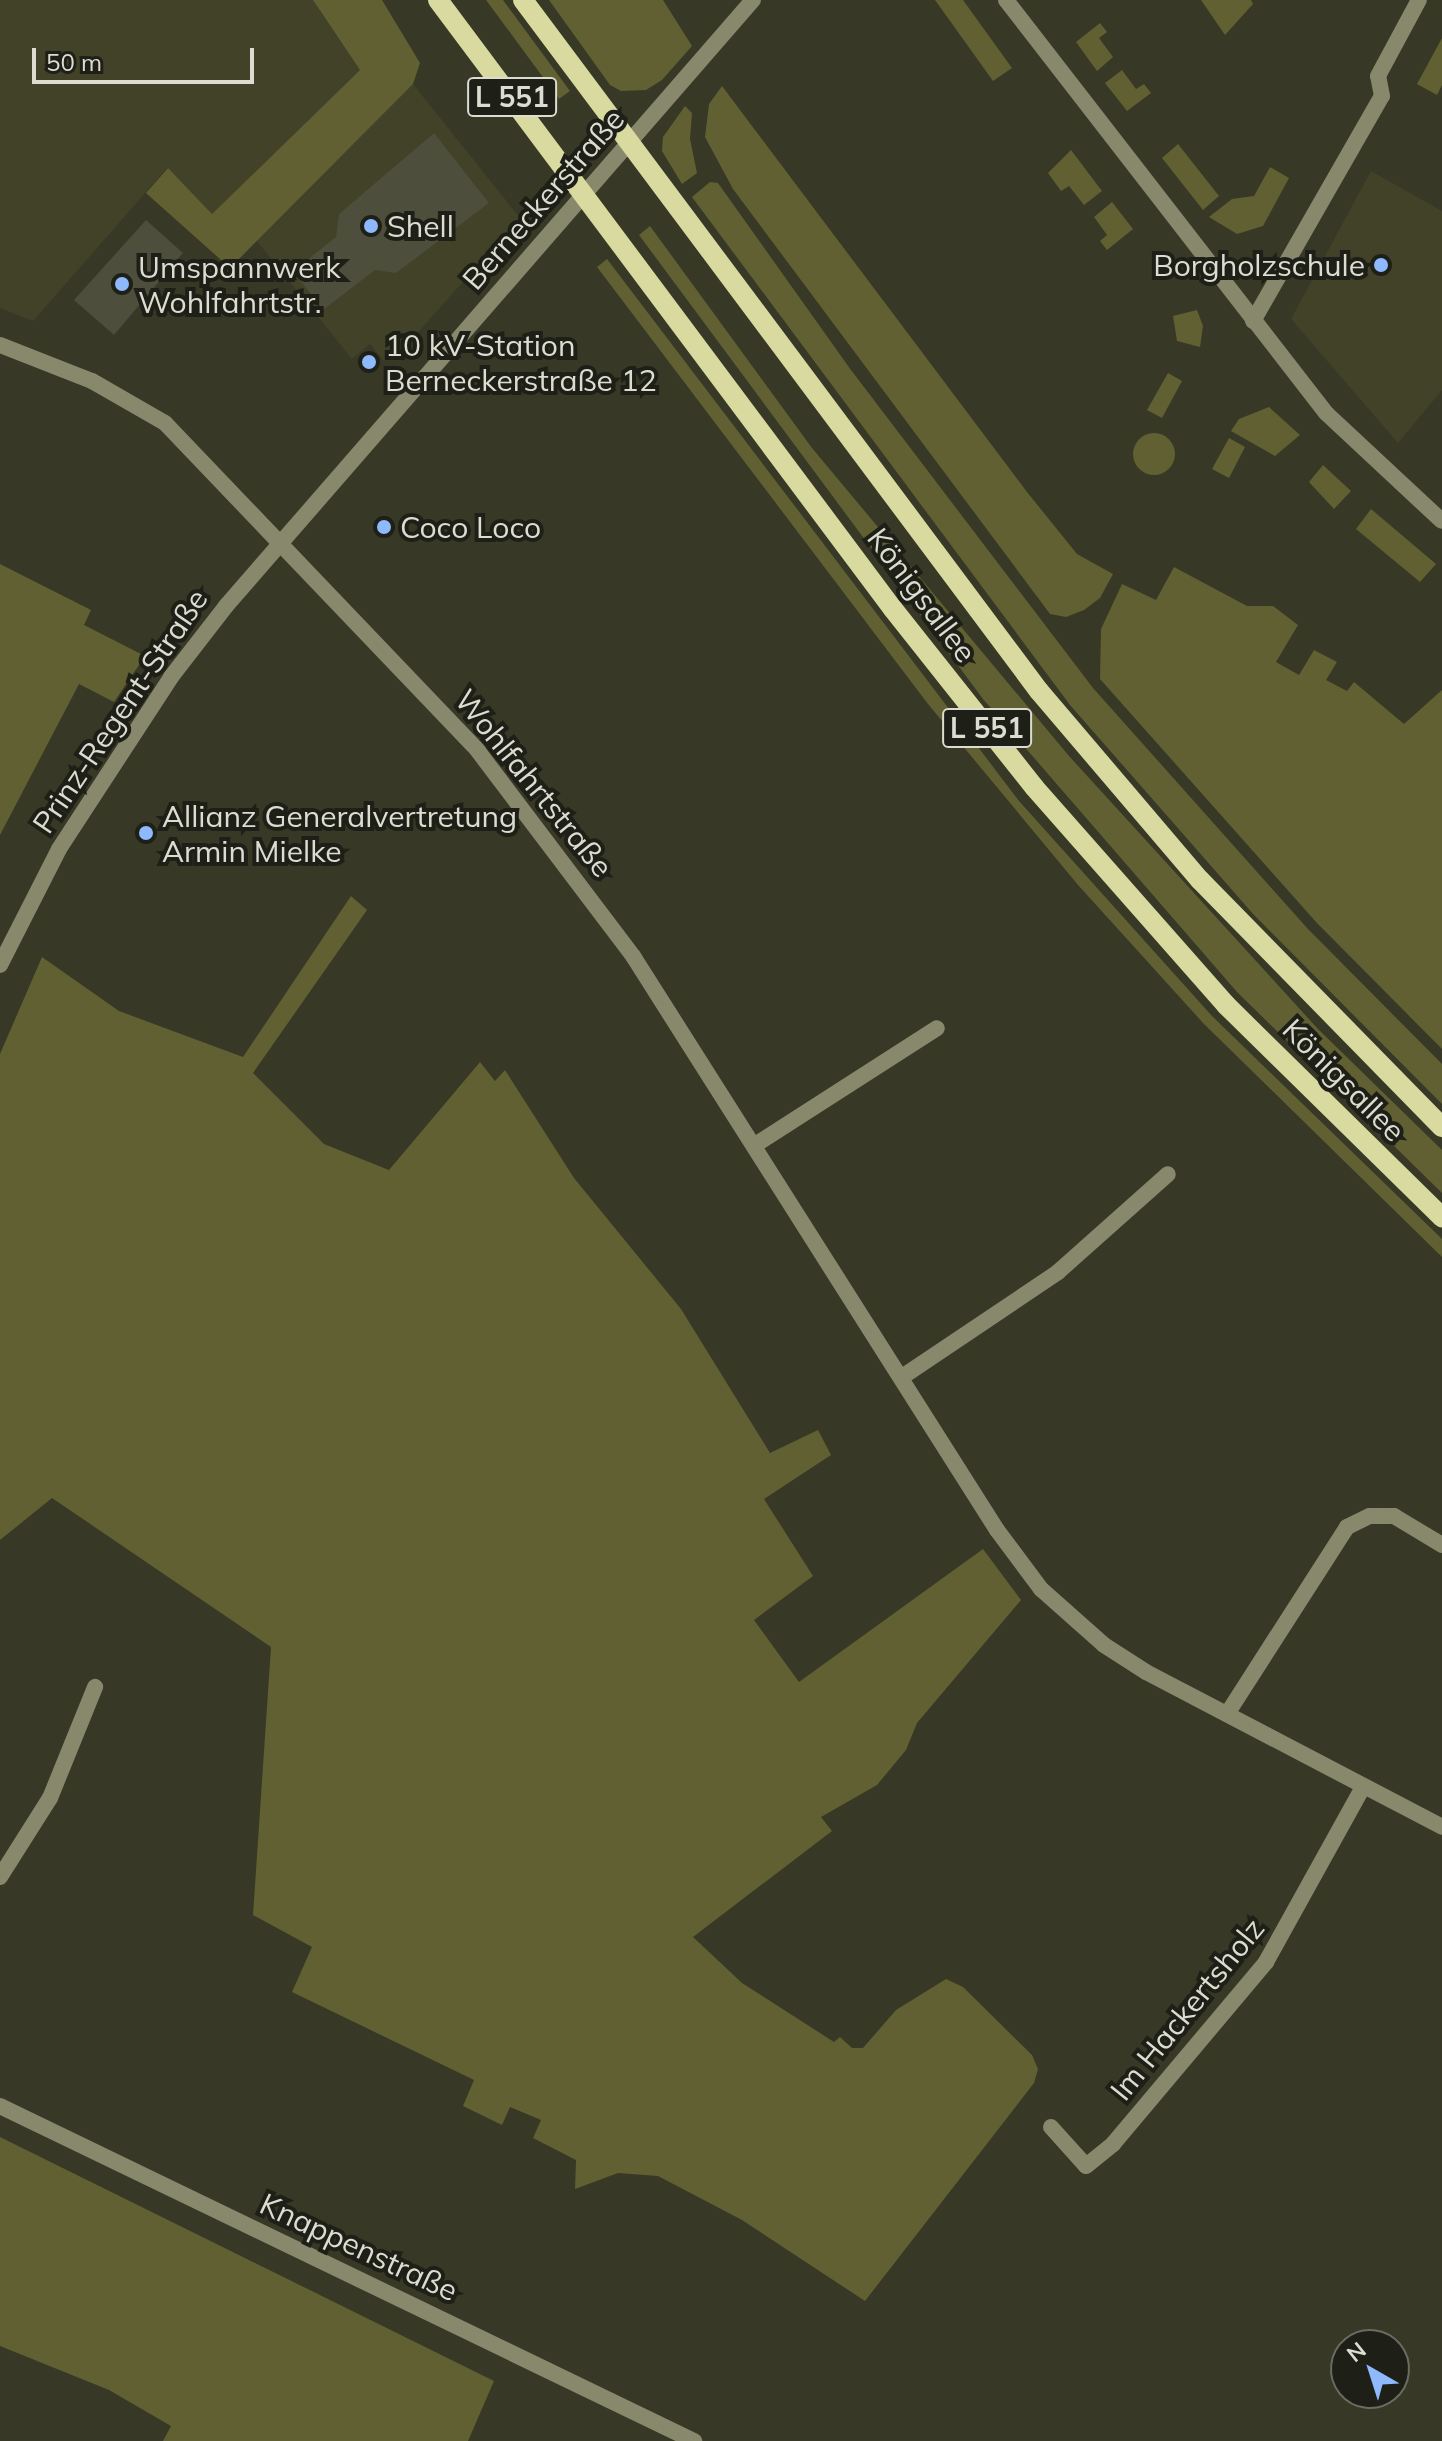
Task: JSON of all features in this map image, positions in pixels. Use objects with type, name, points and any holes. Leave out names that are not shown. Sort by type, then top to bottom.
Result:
[{"type":"main road","name":"Königsallee","points":[[438,0],[893,609],[1090,854],[1226,1005],[1442,1217]]},
{"type":"main road","name":"Königsallee","points":[[523,0],[978,614],[1105,772],[1299,985],[1442,1127]]},
{"type":"street","name":"Berneckerstraße","points":[[281,543],[753,0]]},
{"type":"street","points":[[1006,0],[1253,321],[1359,448],[1442,521]]},
{"type":"street","points":[[1253,321],[1382,96],[1378,76],[1419,0]]},
{"type":"street","name":"Wohlfahrtstraße","points":[[0,345],[92,381],[165,423],[281,543],[520,802],[633,956],[1041,1589],[1104,1645],[1227,1714],[1442,1827]]},
{"type":"street","name":"Prinz-Regent-Straße","points":[[0,965],[59,849],[171,677],[281,543]]},
{"type":"street","points":[[755,1145],[937,1028]]},
{"type":"street","points":[[902,1377],[1058,1272],[1168,1174]]},
{"type":"street","points":[[1227,1714],[1347,1527],[1370,1516],[1394,1516],[1442,1545]]},
{"type":"street","points":[[0,1877],[50,1798],[95,1687]]},
{"type":"street","name":"Im Hackertsholz","points":[[1051,2127],[1086,2166],[1113,2144],[1219,2025],[1284,1936],[1363,1787]]},
{"type":"street","name":"Knappenstraße","points":[[0,2106],[694,2441]]},
{"type":"shaded area","points":[[0,0],[313,0],[360,70],[212,214],[167,168],[33,321],[0,308]]},
{"type":"shaded area","points":[[313,0],[382,0],[420,63],[413,84],[230,268],[146,193],[168,168],[212,214],[360,70]]},
{"type":"shaded area","points":[[486,0],[503,0],[570,91],[559,99]]},
{"type":"shaded area","points":[[549,0],[663,0],[692,46],[662,80],[646,90],[621,91],[610,85]]},
{"type":"shaded area","points":[[935,0],[963,0],[1012,68],[993,81]]},
{"type":"shaded area","points":[[1201,0],[1251,0],[1253,4],[1225,35]]},
{"type":"shaded area","points":[[1100,23],[1107,32],[1099,38],[1113,57],[1097,71],[1076,42]]},
{"type":"shaded area","points":[[1442,38],[1442,85],[1437,95],[1417,84]]},
{"type":"shaded area","points":[[1122,70],[1136,89],[1144,84],[1151,93],[1127,111],[1105,83]]},
{"type":"shaded area","points":[[413,84],[520,218],[412,339],[384,361],[370,344],[352,359],[256,240]]},
{"type":"shaded area","points":[[722,86],[1027,492],[1077,554],[1113,574],[1100,598],[1084,610],[1066,617],[1050,614],[733,189],[705,137],[709,104]]},
{"type":"shaded area","points":[[685,106],[692,113],[690,139],[697,173],[682,184],[662,151],[663,137]]},
{"type":"shaded area","points":[[1178,144],[1219,196],[1203,210],[1162,158]]},
{"type":"shaded area","points":[[1071,150],[1102,191],[1084,205],[1069,186],[1061,191],[1048,173]]},
{"type":"shaded area","points":[[1270,167],[1289,178],[1263,226],[1237,234],[1209,217],[1232,199],[1254,196]]},
{"type":"shaded area","name":"Borgholzschule","points":[[1371,171],[1442,211],[1442,390],[1398,443],[1291,319]]},
{"type":"shaded area","points":[[710,182],[718,183],[851,370],[1093,688],[1308,929],[1442,1064],[1442,1104],[1254,915],[1070,705],[692,197]]},
{"type":"shaded area","points":[[1112,202],[1133,229],[1107,250],[1100,241],[1107,235],[1094,217]]},
{"type":"shaded area","points":[[650,226],[812,448],[1069,756],[1318,1029],[1442,1150],[1442,1193],[1237,992],[983,699],[639,235]]},
{"type":"shaded area","points":[[607,259],[1019,801],[1212,1016],[1442,1239],[1442,1257],[1204,1024],[1078,885],[928,704],[597,267]]},
{"type":"shaded area","points":[[1197,310],[1203,326],[1200,347],[1177,341],[1173,316]]},
{"type":"shaded area","points":[[1168,373],[1182,381],[1162,418],[1147,410]]},
{"type":"shaded area","points":[[1269,407],[1300,435],[1275,456],[1231,431],[1239,419]]},
{"type":"shaded area","points":[[1154,433],[1169,439],[1175,454],[1169,469],[1154,475],[1139,469],[1133,454],[1139,439]]},
{"type":"shaded area","points":[[1229,438],[1245,447],[1229,478],[1212,469]]},
{"type":"shaded area","points":[[1323,465],[1351,491],[1334,509],[1309,482]]},
{"type":"shaded area","points":[[1371,509],[1436,564],[1420,582],[1356,529]]},
{"type":"shaded area","points":[[0,564],[91,610],[84,625],[145,656],[114,702],[79,684],[0,835]]},
{"type":"shaded area","points":[[1174,567],[1247,606],[1273,606],[1298,625],[1276,662],[1299,675],[1314,650],[1337,662],[1326,680],[1347,691],[1354,682],[1404,724],[1442,690],[1442,1049],[1316,922],[1100,679],[1101,629],[1122,584],[1156,600]]},
{"type":"shaded area","points":[[351,896],[367,910],[253,1073],[324,1144],[389,1170],[480,1062],[495,1081],[505,1070],[574,1178],[681,1309],[770,1453],[818,1430],[831,1455],[764,1499],[813,1576],[754,1620],[799,1682],[983,1549],[1021,1600],[917,1723],[906,1750],[877,1785],[821,1817],[832,1831],[693,1937],[742,1983],[834,2042],[840,2037],[852,2048],[863,2048],[896,2010],[946,1979],[963,1987],[1032,2055],[1038,2069],[1034,2083],[865,2301],[742,2220],[658,2176],[618,2173],[575,2189],[576,2160],[533,2138],[541,2120],[510,2107],[502,2125],[463,2106],[474,2080],[292,1992],[312,1947],[253,1915],[271,1647],[52,1498],[0,1540],[0,1054],[42,957],[119,1011],[243,1057]]},
{"type":"shaded area","points":[[0,2137],[494,2381],[468,2441],[163,2441],[171,2426],[109,2390],[0,2346]]},
{"type":"building","name":"Shell","points":[[434,133],[489,203],[396,273],[375,270],[323,310],[293,271],[336,237],[339,214]]},
{"type":"building","name":"Umspannwerk Wohlfahrtstr.","points":[[146,220],[183,253],[114,335],[74,300]]},
{"type":"place","name":"Shell","points":[[371,226]]},
{"type":"place","name":"Borgholzschule","points":[[1381,265]]},
{"type":"place","name":"Umspannwerk Wohlfahrtstr.","points":[[122,284]]},
{"type":"place","name":"10 kV-Station Berneckerstraße 12","points":[[369,362]]},
{"type":"place","name":"Coco Loco","points":[[384,527]]},
{"type":"place","name":"Allianz Generalvertretung Armin Mielke","points":[[146,833]]}]
